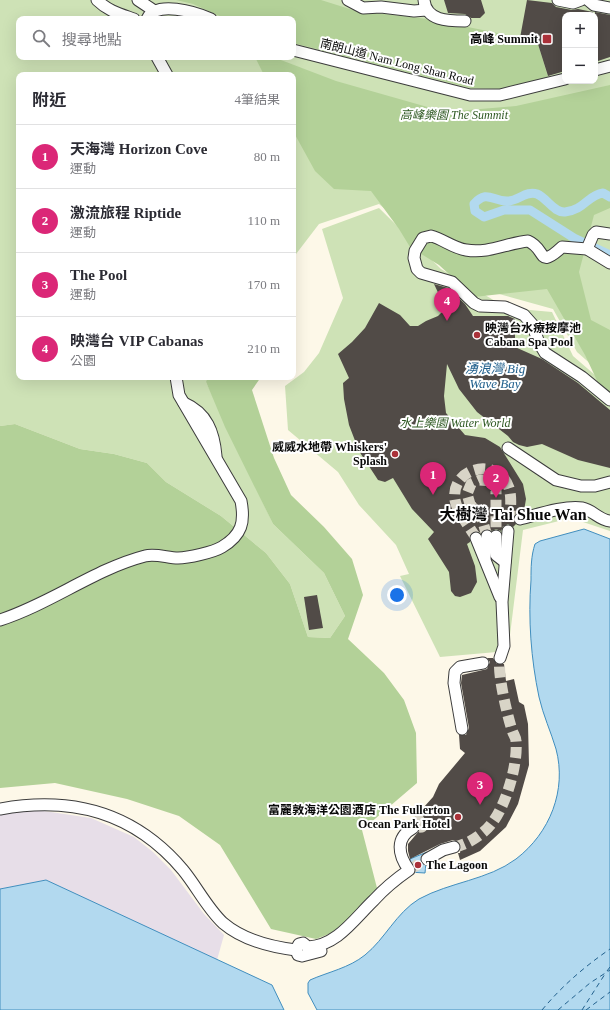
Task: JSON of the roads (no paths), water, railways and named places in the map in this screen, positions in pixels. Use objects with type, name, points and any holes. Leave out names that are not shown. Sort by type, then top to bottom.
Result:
[{"type":"street","points":[[97,0],[104,7],[114,13],[124,16]]},
{"type":"street","points":[[138,0],[150,15],[162,7],[174,6],[191,10],[204,16]]},
{"type":"street","points":[[348,0],[363,8],[381,7],[414,11],[425,5],[434,17],[451,21],[465,21]]},
{"type":"street","points":[[558,0],[573,3],[581,0]]},
{"type":"street","points":[[588,0],[594,5],[610,8]]},
{"type":"street","name":"南朗山道 Nam Long Shan Road","points":[[296,51],[470,95],[500,95],[562,80]]},
{"type":"street","points":[[159,60],[165,72]]},
{"type":"street","points":[[598,69],[610,66]]},
{"type":"street","points":[[588,249],[593,235],[596,232],[610,234]]},
{"type":"street","points":[[610,263],[588,249],[562,247],[547,258],[528,241],[492,250],[480,251],[458,248],[431,236],[423,238],[420,241],[414,258],[417,269],[421,273],[452,282],[477,305],[512,308],[524,315],[532,324],[539,343],[545,352],[582,377],[610,400]]},
{"type":"street","points":[[0,620],[20,614],[112,569],[146,555],[179,558],[221,548],[230,542],[241,527],[244,516],[241,501],[179,395],[176,380]]},
{"type":"street","points":[[508,448],[556,480],[581,486],[595,486],[610,482]]},
{"type":"street","points":[[520,519],[578,508],[588,510],[600,518],[610,521]]},
{"type":"street","points":[[500,658],[504,646],[502,602],[508,531]]},
{"type":"street","points":[[487,564],[491,536],[496,555],[504,565]]},
{"type":"street","points":[[476,538],[502,602]]},
{"type":"street","points":[[487,564],[496,571],[504,565]]},
{"type":"street","points":[[462,729],[454,683],[455,672],[460,667],[483,663]]},
{"type":"street","points":[[0,808],[37,803],[67,805],[99,812],[124,822],[156,844],[182,868],[222,922],[233,930],[253,940],[281,948],[303,951],[327,941],[343,932],[387,889],[409,870],[401,853],[400,842],[402,835],[413,828]]},
{"type":"street","points":[[427,859],[443,850],[454,847]]},
{"type":"water","points":[[584,529],[610,539],[610,1010],[317,1010],[308,993],[308,983],[310,980],[345,967],[365,955],[372,949],[404,911],[419,899],[431,893],[493,872],[516,859],[538,837],[546,824],[553,810],[557,795],[559,764],[556,749],[541,704],[534,668],[530,624],[532,558],[535,544],[540,541]]},
{"type":"water","name":"The Lagoon","points":[[427,852],[425,873],[409,872],[410,859]]},
{"type":"water","points":[[46,880],[272,985],[284,1010],[0,1010],[0,889]]},
{"type":"waterway","points":[[610,197],[603,193],[598,194],[581,206],[565,212],[557,210],[541,196],[533,193],[526,194],[512,201],[503,201],[490,197],[483,197],[474,204],[475,211],[484,217],[504,210],[530,210],[574,238],[610,255]]},
{"type":"tunnel","points":[[476,538],[456,505],[455,500],[455,489],[460,480],[467,473],[476,470],[486,469],[496,472],[504,478],[509,488],[511,504],[508,531]]},
{"type":"tunnel","points":[[487,536],[482,519],[470,504],[467,494],[471,484],[480,480],[490,481],[496,488],[496,536]]},
{"type":"tunnel","points":[[454,847],[475,838],[485,831],[492,823],[502,806],[513,773],[516,740],[512,731],[503,694],[499,665],[500,658]]},
{"type":"tunnel","points":[[419,820],[422,827],[413,828],[419,820]]},
{"type":"tunnel","points":[[409,870],[427,859]]},
{"type":"place","name":"高峰 Summit","points":[[547,39]]},
{"type":"place","name":"映灣台 VIP Cabanas","points":[[447,321]]},
{"type":"place","name":"映灣台水療按摩池 Cabana Spa Pool","points":[[477,335]]},
{"type":"place","name":"威威水地帶 Whiskers' Splash","points":[[395,454]]},
{"type":"place","name":"天海灣 Horizon Cove","points":[[433,495]]},
{"type":"place","name":"激流旅程 Riptide","points":[[496,498]]},
{"type":"place","name":"The Pool","points":[[480,805]]},
{"type":"place","name":"富麗敦海洋公園酒店 The Fullerton Ocean Park Hotel","points":[[458,817]]},
{"type":"place","name":"The Lagoon","points":[[418,865]]},
{"type":"district","name":"大樹灣 Tai Shue Wan","points":[[513,514]]},
{"type":"park label","name":"高峰樂園 The Summit","points":[[454,115]]},
{"type":"park label","name":"水上樂園 Water World","points":[[455,423]]},
{"type":"water label","name":"湧浪灣 Big Wave Bay","points":[[495,376]]}]
